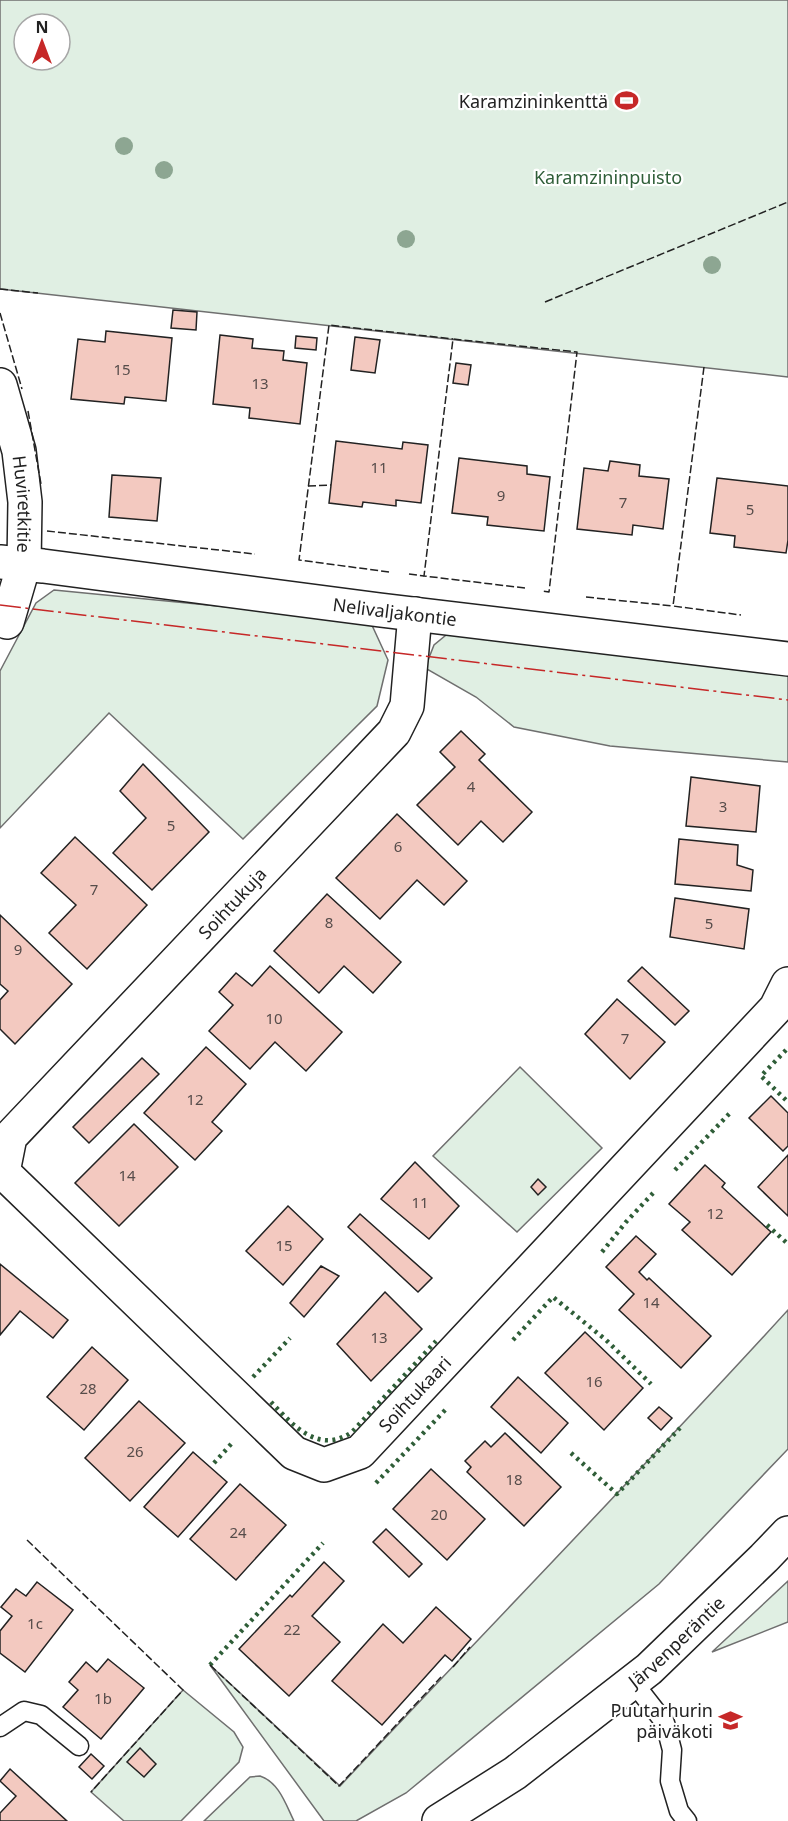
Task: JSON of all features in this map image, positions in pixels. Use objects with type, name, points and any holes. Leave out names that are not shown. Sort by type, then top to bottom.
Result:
[{"type":"street","name":"Huviretkitie","points":[[0,385],[20,461],[25,502],[12,563],[4,621]]},
{"type":"street","name":"Nelivaljakontie","points":[[12,563],[788,658]]},
{"type":"street","name":"Soihtukuja","points":[[3,1172],[10,1137],[394,732],[407,706],[415,614]]},
{"type":"street","name":"Soihtukaari","points":[[3,1172],[294,1453],[324,1465],[360,1452],[776,1008],[788,984]]},
{"type":"street","name":"Järvenperäntie","points":[[439,1821],[515,1773],[649,1669],[788,1533]]},
{"type":"lane","points":[[633,1682],[665,1723],[672,1750],[670,1781],[679,1811],[687,1821]]},
{"type":"lane","points":[[0,1727],[24,1711],[41,1715],[79,1746]]},
{"type":"green space","name":"Karamzininpuisto","points":[[0,0],[788,0],[788,377],[0,289]]},
{"type":"green space","points":[[54,590],[370,621],[388,660],[377,706],[243,839],[109,713],[0,828],[0,671],[36,603]]},
{"type":"green space","points":[[451,631],[788,673],[788,762],[610,746],[514,727],[476,697],[425,668],[434,645]]},
{"type":"green space","points":[[520,1067],[602,1148],[517,1232],[433,1156]]},
{"type":"green space","points":[[788,1310],[788,1449],[659,1584],[406,1793],[356,1821],[324,1821],[210,1665],[340,1786]]},
{"type":"green space","points":[[788,1581],[788,1622],[712,1652]]},
{"type":"green space","points":[[183,1690],[234,1732],[243,1747],[239,1762],[181,1821],[124,1821],[91,1792]]},
{"type":"green space","points":[[260,1776],[267,1779],[277,1789],[294,1821],[204,1821],[250,1777]]},
{"type":"building","points":[[173,310],[197,312],[196,330],[171,328]]},
{"type":"building","points":[[106,331],[172,338],[166,401],[125,397],[124,404],[71,399],[78,339],[105,342]]},
{"type":"building","points":[[220,335],[253,339],[252,348],[284,351],[283,360],[307,363],[300,424],[249,418],[250,408],[213,404]]},
{"type":"building","points":[[296,336],[317,338],[316,350],[295,348]]},
{"type":"building","points":[[355,337],[380,340],[375,373],[351,370]]},
{"type":"building","points":[[456,363],[471,365],[468,385],[453,383]]},
{"type":"building","points":[[336,441],[402,449],[403,442],[428,445],[421,503],[396,500],[396,506],[363,502],[362,507],[329,503]]},
{"type":"building","points":[[459,458],[527,466],[527,474],[550,477],[544,531],[487,525],[488,517],[452,513]]},
{"type":"building","points":[[610,461],[640,465],[639,476],[669,479],[663,529],[633,525],[632,535],[577,529],[584,468],[608,471]]},
{"type":"building","points":[[112,475],[161,478],[157,521],[109,517]]},
{"type":"building","points":[[717,478],[788,486],[786,553],[734,547],[735,536],[710,533]]},
{"type":"building","points":[[461,731],[485,754],[479,760],[532,812],[503,842],[481,821],[458,845],[417,805],[455,767],[440,752]]},
{"type":"building","points":[[143,764],[209,832],[152,890],[113,853],[146,818],[120,791]]},
{"type":"building","points":[[691,777],[760,786],[756,832],[686,826]]},
{"type":"building","points":[[397,814],[467,881],[444,905],[417,880],[380,919],[336,878]]},
{"type":"building","points":[[75,837],[147,905],[87,969],[49,933],[76,905],[41,873]]},
{"type":"building","points":[[679,839],[738,845],[737,865],[753,870],[751,891],[675,884]]},
{"type":"building","points":[[327,894],[401,962],[373,993],[344,966],[319,993],[274,951]]},
{"type":"building","points":[[675,898],[749,909],[744,949],[670,937]]},
{"type":"building","points":[[0,915],[72,984],[15,1044],[0,1029],[0,1000],[8,991],[0,984]]},
{"type":"building","points":[[270,966],[342,1032],[306,1071],[275,1042],[250,1069],[209,1031],[233,1005],[219,992],[236,973],[252,986]]},
{"type":"building","points":[[642,967],[689,1011],[675,1025],[628,981]]},
{"type":"building","points":[[617,999],[665,1042],[630,1079],[585,1034]]},
{"type":"building","points":[[206,1047],[246,1084],[212,1122],[222,1131],[195,1160],[144,1113]]},
{"type":"building","points":[[142,1058],[159,1074],[89,1143],[73,1127]]},
{"type":"building","points":[[771,1096],[788,1113],[788,1146],[783,1151],[749,1118]]},
{"type":"building","points":[[134,1124],[178,1167],[119,1226],[75,1183]]},
{"type":"building","points":[[788,1155],[788,1216],[758,1187]]},
{"type":"building","points":[[415,1162],[459,1206],[429,1239],[381,1199]]},
{"type":"building","points":[[705,1165],[725,1183],[722,1187],[771,1232],[732,1275],[682,1230],[690,1222],[669,1204]]},
{"type":"building","points":[[538,1179],[546,1187],[538,1195],[531,1187]]},
{"type":"building","points":[[288,1206],[323,1239],[283,1285],[246,1251]]},
{"type":"building","points":[[360,1214],[432,1278],[418,1292],[348,1227]]},
{"type":"building","points":[[636,1236],[656,1254],[639,1272],[647,1280],[649,1278],[711,1336],[681,1368],[619,1310],[634,1294],[606,1267]]},
{"type":"building","points":[[0,1264],[68,1320],[53,1338],[20,1311],[0,1335]]},
{"type":"building","points":[[321,1266],[339,1276],[304,1317],[290,1303]]},
{"type":"building","points":[[385,1292],[422,1329],[371,1381],[337,1344]]},
{"type":"building","points":[[585,1332],[643,1388],[604,1430],[545,1373]]},
{"type":"building","points":[[92,1347],[128,1380],[84,1430],[47,1397]]},
{"type":"building","points":[[518,1377],[568,1423],[541,1453],[491,1407]]},
{"type":"building","points":[[139,1401],[185,1443],[130,1501],[85,1458]]},
{"type":"building","points":[[659,1407],[672,1418],[661,1430],[648,1418]]},
{"type":"building","points":[[505,1433],[561,1487],[524,1526],[467,1472],[471,1467],[465,1461],[485,1441],[491,1447]]},
{"type":"building","points":[[193,1452],[227,1482],[178,1537],[144,1507]]},
{"type":"building","points":[[431,1469],[485,1519],[447,1560],[393,1509]]},
{"type":"building","points":[[240,1484],[286,1525],[236,1580],[190,1539]]},
{"type":"building","points":[[386,1529],[422,1564],[409,1577],[373,1542]]},
{"type":"building","points":[[324,1562],[344,1581],[312,1616],[340,1642],[289,1696],[239,1649]]},
{"type":"building","points":[[37,1582],[73,1610],[25,1672],[0,1653],[0,1631],[12,1616],[1,1607],[16,1589],[26,1596]]},
{"type":"building","points":[[436,1607],[471,1639],[452,1661],[445,1655],[382,1725],[332,1681],[383,1624],[403,1643]]},
{"type":"building","points":[[108,1659],[144,1688],[101,1739],[63,1707],[78,1690],[69,1682],[86,1662],[97,1672]]},
{"type":"building","points":[[140,1748],[156,1764],[144,1777],[127,1762]]},
{"type":"building","points":[[91,1754],[104,1766],[92,1779],[79,1767]]},
{"type":"building","points":[[10,1769],[67,1821],[0,1821],[0,1813],[16,1796],[0,1781]]},
{"type":"hedge","points":[[786,1050],[761,1076],[788,1102]]},
{"type":"hedge","points":[[675,1170],[730,1113]]},
{"type":"hedge","points":[[602,1252],[656,1190]]},
{"type":"hedge","points":[[767,1225],[788,1244]]},
{"type":"hedge","points":[[513,1340],[553,1297],[606,1340],[651,1384]]},
{"type":"hedge","points":[[253,1377],[290,1338]]},
{"type":"hedge","points":[[271,1402],[288,1420],[307,1434],[317,1439],[340,1438],[352,1432],[436,1341]]},
{"type":"hedge","points":[[376,1483],[448,1407]]},
{"type":"hedge","points":[[571,1453],[617,1494],[680,1428]]},
{"type":"hedge","points":[[214,1463],[233,1442]]},
{"type":"hedge","points":[[210,1665],[323,1543]]},
{"type":"fence","points":[[545,302],[788,202]]},
{"type":"fence","points":[[0,289],[38,293]]},
{"type":"fence","points":[[0,313],[22,389]]},
{"type":"fence","points":[[389,572],[299,560],[329,325],[453,339]]},
{"type":"fence","points":[[525,588],[424,576],[453,339],[577,352],[549,592],[541,591]]},
{"type":"fence","points":[[704,367],[673,606],[741,615]]},
{"type":"fence","points":[[28,411],[41,484]]},
{"type":"fence","points":[[308,486],[331,485]]},
{"type":"fence","points":[[47,531],[255,554]]},
{"type":"fence","points":[[409,574],[424,576]]},
{"type":"fence","points":[[586,597],[673,606]]},
{"type":"fence","points":[[27,1540],[183,1690],[91,1792]]},
{"type":"fence","points":[[453,1667],[470,1647]]},
{"type":"fence","points":[[210,1665],[339,1786],[441,1677]]},
{"type":"power","points":[[0,605],[788,700]]},
{"type":"place","name":"Karamzininkenttä","points":[[626,101]]},
{"type":"place","name":"Puutarhurin päiväkoti","points":[[731,1720]]}]
